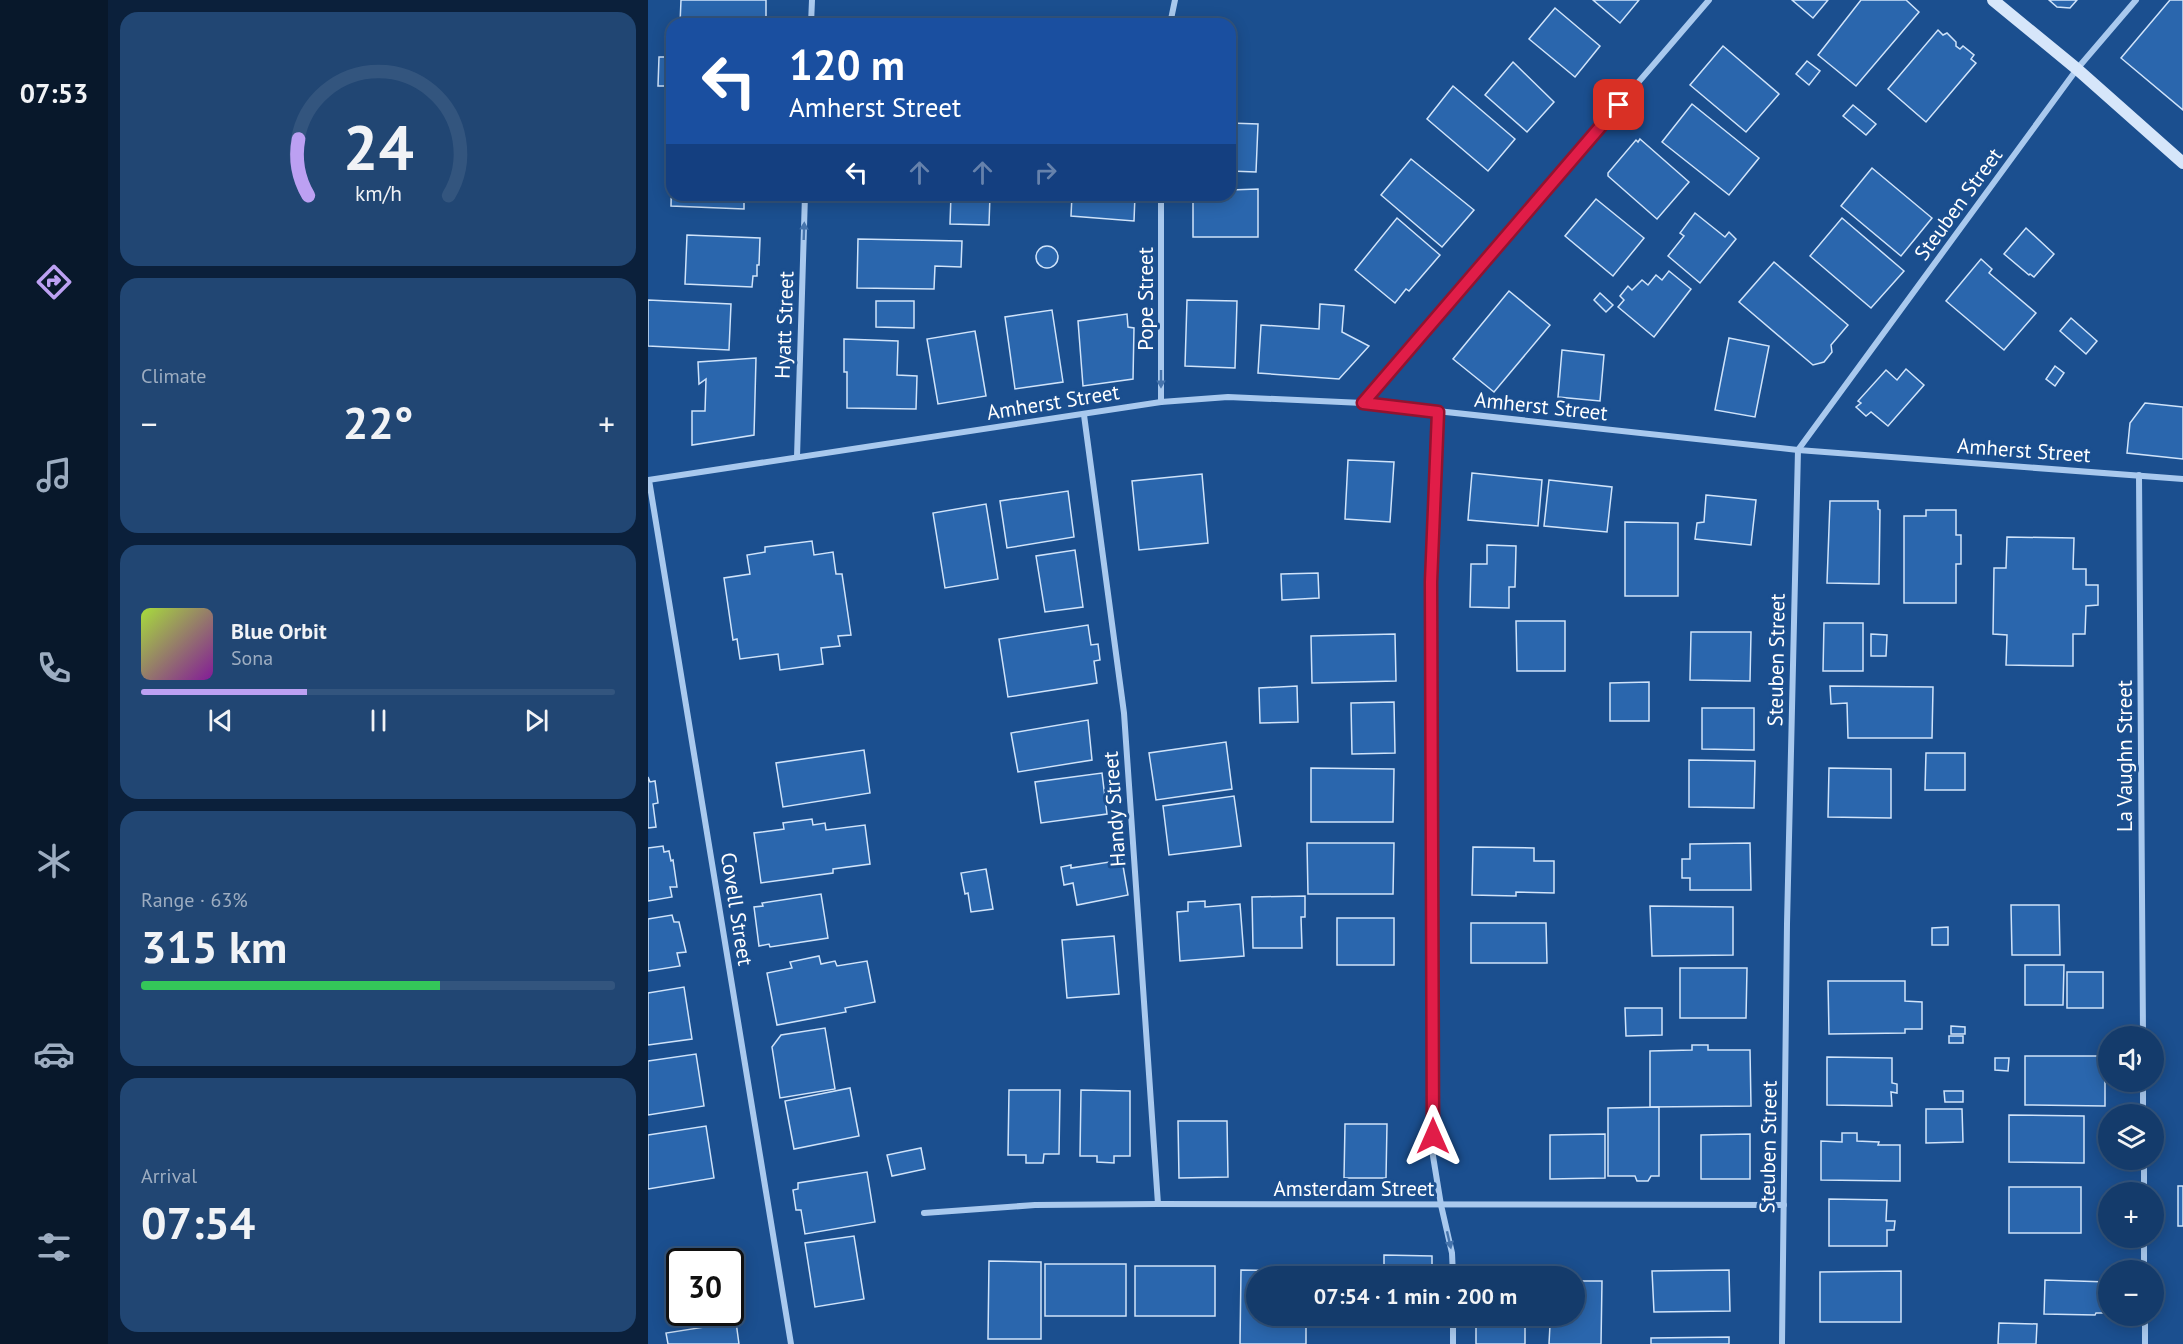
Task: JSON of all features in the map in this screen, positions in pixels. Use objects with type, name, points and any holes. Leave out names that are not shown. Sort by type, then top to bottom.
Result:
[{"type":"main road","points":[[1994,0],[2077,69],[2183,163]]},
{"type":"street","points":[[811,18],[812,0]]},
{"type":"street","points":[[1171,18],[1175,0]]},
{"type":"street","points":[[1363,403],[1709,0]]},
{"type":"street","name":"Steuben Street","points":[[1782,1344],[1787,924],[1798,450],[2077,69],[2136,0]]},
{"type":"street","name":"Hyatt Street","points":[[797,457],[805,201]]},
{"type":"street","name":"Pope Street","points":[[1161,201],[1161,402]]},
{"type":"street","name":"Amherst Street","points":[[649,480],[1161,402],[1228,397],[1363,403],[1798,450],[2183,479]]},
{"type":"street","points":[[1438,412],[1431,582],[1433,1156],[1453,1266]]},
{"type":"street","name":"Handy Street","points":[[1084,415],[1124,713],[1158,1204]]},
{"type":"street","name":"La Vaughn Street","points":[[2139,475],[2143,1026]]},
{"type":"street","name":"Covell Street","points":[[649,480],[791,1344]]},
{"type":"street","name":"Amsterdam Street","points":[[924,1213],[1035,1205],[1784,1205]]},
{"type":"street","points":[[1453,1326],[1453,1344]]},
{"type":"street","points":[[2145,1326],[2145,1344]]},
{"type":"building","points":[[681,0],[766,0],[766,18],[680,18]]},
{"type":"building","points":[[1593,0],[1639,0],[1620,23]]},
{"type":"building","points":[[1792,0],[1828,0],[1813,18]]},
{"type":"building","points":[[1861,0],[1906,0],[1919,12],[1856,86],[1818,55]]},
{"type":"building","points":[[2049,0],[2077,0],[2070,8],[2057,7]]},
{"type":"building","points":[[2170,0],[2183,0],[2183,110],[2121,58]]},
{"type":"building","points":[[1555,8],[1600,46],[1575,77],[1529,39]]},
{"type":"building","points":[[1938,30],[1943,35],[1947,33],[1960,49],[1963,46],[1974,55],[1971,59],[1976,63],[1926,122],[1888,89]]},
{"type":"building","points":[[1723,46],[1779,94],[1746,132],[1690,85]]},
{"type":"building","points":[[659,57],[666,57],[666,86],[658,86]]},
{"type":"building","points":[[1807,61],[1820,71],[1809,85],[1796,74]]},
{"type":"building","points":[[1513,62],[1554,102],[1527,132],[1485,95]]},
{"type":"building","points":[[1453,86],[1515,139],[1488,171],[1427,119]]},
{"type":"building","points":[[1692,104],[1759,158],[1729,195],[1662,142]]},
{"type":"building","points":[[1853,105],[1876,124],[1866,135],[1843,116]]},
{"type":"building","points":[[1236,123],[1258,124],[1256,172],[1236,171]]},
{"type":"building","points":[[1640,139],[1689,182],[1657,219],[1608,176],[1608,173],[1636,140],[1638,142]]},
{"type":"building","points":[[1411,159],[1474,210],[1442,247],[1381,195]]},
{"type":"building","points":[[1872,168],[1932,218],[1901,256],[1841,206]]},
{"type":"building","points":[[1258,189],[1258,237],[1193,237],[1193,201],[1236,201],[1236,190]]},
{"type":"building","points":[[1596,199],[1644,238],[1613,276],[1565,236]]},
{"type":"building","points":[[671,201],[744,201],[744,209],[671,206]]},
{"type":"building","points":[[951,201],[990,201],[989,225],[950,224]]},
{"type":"building","points":[[1072,201],[1135,201],[1134,221],[1071,216]]},
{"type":"building","points":[[1695,213],[1725,237],[1729,232],[1736,239],[1700,283],[1668,256],[1684,236],[1680,233]]},
{"type":"building","points":[[1397,218],[1440,255],[1409,291],[1406,289],[1395,303],[1355,270]]},
{"type":"building","points":[[1842,218],[1904,271],[1871,308],[1810,256]]},
{"type":"building","points":[[2026,228],[2054,254],[2034,277],[2004,254]]},
{"type":"building","points":[[687,235],[760,238],[759,265],[757,265],[757,276],[753,276],[752,287],[685,284]]},
{"type":"building","points":[[858,239],[962,241],[961,267],[935,266],[934,289],[857,288]]},
{"type":"building","points":[[1047,246],[1055,249],[1058,257],[1055,265],[1047,268],[1039,265],[1036,257],[1039,249]]},
{"type":"building","points":[[1981,259],[1992,269],[1989,273],[2036,313],[2004,350],[1946,301]]},
{"type":"building","points":[[1774,262],[1848,325],[1831,345],[1832,352],[1824,362],[1813,365],[1739,302]]},
{"type":"building","points":[[1669,271],[1691,289],[1654,337],[1618,307],[1624,300],[1620,296],[1628,286],[1632,290],[1642,280],[1648,285],[1656,275],[1662,280]]},
{"type":"building","points":[[1509,291],[1550,325],[1494,392],[1453,359]]},
{"type":"building","points":[[1600,293],[1613,305],[1606,312],[1594,300]]},
{"type":"building","points":[[648,300],[731,304],[729,350],[648,346]]},
{"type":"building","points":[[1187,300],[1237,301],[1235,368],[1185,366]]},
{"type":"building","points":[[876,301],[914,301],[914,328],[876,327]]},
{"type":"building","points":[[1320,304],[1344,306],[1342,332],[1369,346],[1339,379],[1258,373],[1261,325],[1319,329]]},
{"type":"building","points":[[1052,310],[1063,382],[1015,389],[1005,317]]},
{"type":"building","points":[[1127,314],[1128,327],[1134,328],[1133,379],[1083,386],[1078,321]]},
{"type":"building","points":[[2071,318],[2097,341],[2086,354],[2060,331]]},
{"type":"building","points":[[975,331],[986,396],[938,404],[927,339]]},
{"type":"building","points":[[1729,338],[1769,346],[1755,417],[1715,410]]},
{"type":"building","points":[[844,339],[898,341],[897,375],[917,376],[916,409],[847,408]]},
{"type":"building","points":[[1562,350],[1604,355],[1600,401],[1558,397]]},
{"type":"building","points":[[756,358],[754,435],[692,445],[692,411],[705,411],[706,379],[699,384],[698,362]]},
{"type":"building","points":[[2055,366],[2064,373],[2055,386],[2046,379]]},
{"type":"building","points":[[1906,369],[1924,385],[1888,426],[1871,412],[1866,416],[1856,407],[1861,403],[1858,401],[1886,370],[1897,380]]},
{"type":"building","points":[[2145,403],[2183,407],[2183,459],[2127,453],[2130,423]]},
{"type":"building","points":[[1348,460],[1394,462],[1390,522],[1345,519]]},
{"type":"building","points":[[1472,473],[1542,480],[1538,526],[1468,520]]},
{"type":"building","points":[[1202,474],[1208,543],[1139,550],[1132,481]]},
{"type":"building","points":[[1549,480],[1612,487],[1607,532],[1544,526]]},
{"type":"building","points":[[1068,491],[1074,537],[1007,548],[1000,501]]},
{"type":"building","points":[[1706,495],[1756,500],[1751,545],[1695,539],[1697,523],[1704,522]]},
{"type":"building","points":[[1830,501],[1878,501],[1880,510],[1879,584],[1827,583]]},
{"type":"building","points":[[986,504],[998,579],[945,588],[933,513]]},
{"type":"building","points":[[1926,510],[1956,510],[1956,535],[1961,535],[1961,564],[1956,564],[1956,603],[1904,603],[1904,516],[1926,516]]},
{"type":"building","points":[[1625,522],[1678,523],[1678,596],[1625,596]]},
{"type":"building","points":[[2007,537],[2074,538],[2073,569],[2086,569],[2086,585],[2098,585],[2098,605],[2086,606],[2085,634],[2073,634],[2073,666],[2006,665],[2007,635],[1993,634],[1994,568],[2006,568]]},
{"type":"building","points":[[812,541],[814,555],[833,552],[836,574],[842,574],[851,635],[838,636],[840,646],[821,648],[823,664],[780,670],[778,654],[740,659],[737,639],[733,640],[724,578],[750,574],[747,555],[765,552],[765,547]]},
{"type":"building","points":[[1487,545],[1516,546],[1515,587],[1509,587],[1509,608],[1470,607],[1471,564],[1487,564]]},
{"type":"building","points":[[1075,550],[1083,607],[1045,612],[1036,556]]},
{"type":"building","points":[[1318,573],[1319,598],[1282,600],[1281,574]]},
{"type":"building","points":[[1516,621],[1565,621],[1565,671],[1517,671]]},
{"type":"building","points":[[1824,623],[1863,623],[1863,671],[1823,671]]},
{"type":"building","points":[[1088,625],[1091,645],[1098,644],[1100,660],[1094,661],[1097,683],[1008,697],[999,639]]},
{"type":"building","points":[[1691,632],[1751,632],[1750,681],[1690,680]]},
{"type":"building","points":[[1395,634],[1396,681],[1312,683],[1311,636]]},
{"type":"building","points":[[1871,634],[1887,635],[1886,656],[1871,656]]},
{"type":"building","points":[[1649,682],[1649,721],[1610,721],[1610,683]]},
{"type":"building","points":[[1297,686],[1298,722],[1260,723],[1259,688]]},
{"type":"building","points":[[1830,686],[1933,687],[1932,738],[1848,738],[1847,703],[1831,704]]},
{"type":"building","points":[[1394,702],[1395,753],[1352,754],[1351,703]]},
{"type":"building","points":[[1702,708],[1754,708],[1754,750],[1702,749]]},
{"type":"building","points":[[1088,720],[1092,760],[1018,772],[1011,733]]},
{"type":"building","points":[[1226,742],[1232,789],[1156,800],[1149,753]]},
{"type":"building","points":[[864,750],[870,793],[783,807],[776,763]]},
{"type":"building","points":[[1926,753],[1965,753],[1965,790],[1925,790]]},
{"type":"building","points":[[1689,760],[1755,761],[1754,808],[1689,807]]},
{"type":"building","points":[[1311,768],[1394,769],[1393,822],[1311,822]]},
{"type":"building","points":[[1829,768],[1891,769],[1891,818],[1828,817]]},
{"type":"building","points":[[1102,773],[1107,814],[1041,823],[1035,782]]},
{"type":"building","points":[[648,777],[650,782],[655,781],[658,803],[653,804],[656,827],[648,828]]},
{"type":"building","points":[[1234,796],[1241,846],[1169,855],[1163,806]]},
{"type":"building","points":[[812,819],[813,825],[825,823],[826,830],[865,825],[870,864],[833,869],[833,873],[761,883],[754,833],[784,829],[783,823]]},
{"type":"building","points":[[1307,843],[1394,843],[1393,894],[1308,894]]},
{"type":"building","points":[[1750,843],[1751,890],[1690,890],[1690,878],[1682,878],[1682,859],[1690,859],[1690,844]]},
{"type":"building","points":[[663,846],[664,852],[669,851],[671,861],[673,860],[677,887],[670,887],[672,897],[648,901],[648,848]]},
{"type":"building","points":[[1473,847],[1534,848],[1534,861],[1554,861],[1554,893],[1516,892],[1516,896],[1472,895]]},
{"type":"building","points":[[1122,860],[1128,895],[1077,905],[1073,883],[1064,885],[1061,867],[1071,865],[1071,868]]},
{"type":"building","points":[[986,869],[993,909],[971,912],[968,893],[965,894],[961,873]]},
{"type":"building","points":[[821,894],[828,938],[770,947],[769,944],[759,946],[754,907],[763,906],[762,903]]},
{"type":"building","points":[[1305,896],[1305,917],[1301,917],[1302,948],[1253,948],[1252,897]]},
{"type":"building","points":[[1205,901],[1205,907],[1240,904],[1244,956],[1180,961],[1177,912],[1188,911],[1188,902]]},
{"type":"building","points":[[2011,905],[2059,905],[2060,955],[2012,955]]},
{"type":"building","points":[[1650,906],[1733,907],[1733,955],[1652,956]]},
{"type":"building","points":[[672,915],[674,922],[679,922],[686,952],[677,953],[680,966],[648,971],[648,919]]},
{"type":"building","points":[[1337,918],[1394,918],[1394,965],[1337,965]]},
{"type":"building","points":[[1471,923],[1546,923],[1547,963],[1471,963]]},
{"type":"building","points":[[1948,927],[1948,945],[1932,945],[1932,928]]},
{"type":"building","points":[[1114,936],[1119,994],[1067,998],[1062,940]]},
{"type":"building","points":[[819,956],[821,964],[835,961],[837,966],[867,961],[875,1002],[845,1008],[846,1012],[777,1025],[767,973],[792,968],[790,962]]},
{"type":"building","points":[[2025,965],[2064,965],[2063,1005],[2025,1005]]},
{"type":"building","points":[[1680,968],[1747,968],[1746,1018],[1680,1018]]},
{"type":"building","points":[[2067,972],[2103,972],[2103,1008],[2067,1008]]},
{"type":"building","points":[[1828,981],[1905,981],[1905,1001],[1922,1002],[1922,1029],[1905,1029],[1905,1033],[1829,1034]]},
{"type":"building","points":[[684,987],[692,1039],[648,1045],[648,993]]},
{"type":"building","points":[[1625,1008],[1662,1008],[1662,1035],[1626,1036]]},
{"type":"building","points":[[1951,1026],[1965,1027],[1965,1034],[1951,1034]]},
{"type":"building","points":[[825,1028],[835,1089],[780,1098],[772,1047],[781,1035]]},
{"type":"building","points":[[1949,1036],[1963,1036],[1963,1043],[1949,1043]]},
{"type":"building","points":[[1692,1045],[1708,1045],[1708,1050],[1750,1050],[1751,1106],[1650,1107],[1650,1051],[1692,1050]]},
{"type":"building","points":[[696,1054],[704,1106],[648,1115],[648,1061]]},
{"type":"building","points":[[2025,1056],[2098,1056],[2098,1092],[2105,1092],[2105,1104],[2098,1104],[2098,1106],[2025,1105]]},
{"type":"building","points":[[1827,1057],[1892,1058],[1892,1083],[1897,1084],[1897,1093],[1891,1092],[1892,1106],[1827,1105]]},
{"type":"building","points":[[1995,1058],[2009,1058],[2008,1071],[1995,1070]]},
{"type":"building","points":[[850,1088],[859,1136],[794,1149],[785,1101]]},
{"type":"building","points":[[1009,1090],[1060,1090],[1059,1154],[1044,1154],[1043,1163],[1026,1163],[1026,1155],[1008,1155]]},
{"type":"building","points":[[1081,1090],[1130,1091],[1130,1156],[1114,1156],[1114,1163],[1097,1162],[1097,1156],[1080,1156]]},
{"type":"building","points":[[1944,1091],[1963,1091],[1963,1102],[1945,1102]]},
{"type":"building","points":[[1659,1107],[1659,1176],[1651,1176],[1648,1181],[1637,1181],[1635,1176],[1608,1176],[1608,1108]]},
{"type":"building","points":[[1926,1109],[1962,1109],[1963,1142],[1926,1143]]},
{"type":"building","points":[[2009,1115],[2084,1116],[2084,1163],[2009,1162]]},
{"type":"building","points":[[1178,1121],[1227,1121],[1228,1177],[1179,1178]]},
{"type":"building","points":[[1345,1124],[1387,1124],[1386,1178],[1344,1178]]},
{"type":"building","points":[[706,1126],[714,1178],[648,1189],[648,1135]]},
{"type":"building","points":[[1842,1133],[1857,1133],[1857,1141],[1879,1142],[1878,1145],[1900,1145],[1900,1181],[1821,1180],[1821,1141],[1842,1142]]},
{"type":"building","points":[[1605,1134],[1605,1178],[1550,1179],[1550,1135]]},
{"type":"building","points":[[1750,1134],[1750,1179],[1701,1179],[1701,1135]]},
{"type":"building","points":[[921,1148],[925,1169],[892,1176],[887,1155]]},
{"type":"building","points":[[867,1172],[875,1222],[805,1234],[801,1210],[796,1210],[793,1190],[798,1189],[798,1183]]},
{"type":"building","points":[[2178,1186],[2183,1186],[2183,1226],[2178,1226]]},
{"type":"building","points":[[2009,1187],[2081,1187],[2081,1233],[2009,1233]]},
{"type":"building","points":[[1829,1199],[1887,1200],[1886,1221],[1895,1221],[1894,1230],[1887,1230],[1887,1246],[1829,1246]]},
{"type":"building","points":[[854,1236],[864,1299],[815,1307],[805,1243]]},
{"type":"building","points":[[1384,1255],[1432,1256],[1432,1266],[1384,1266]]},
{"type":"building","points":[[989,1261],[1041,1262],[1041,1339],[988,1339]]},
{"type":"building","points":[[1045,1264],[1126,1264],[1126,1316],[1045,1316]]},
{"type":"building","points":[[1135,1266],[1215,1266],[1215,1316],[1135,1316]]},
{"type":"building","points":[[1241,1270],[1246,1270],[1246,1326],[1306,1326],[1306,1344],[1240,1344]]},
{"type":"building","points":[[1729,1270],[1730,1311],[1654,1312],[1652,1271]]},
{"type":"building","points":[[1901,1271],[1901,1322],[1820,1322],[1820,1272]]},
{"type":"building","points":[[2045,1280],[2098,1282],[2098,1313],[2095,1315],[2044,1314]]},
{"type":"building","points":[[1585,1281],[1602,1281],[1601,1344],[1549,1344],[1550,1326],[1585,1326]]},
{"type":"building","points":[[1999,1323],[2037,1324],[2036,1344],[1998,1344]]},
{"type":"building","points":[[711,1326],[737,1326],[739,1344],[668,1344],[666,1333]]},
{"type":"building","points":[[1476,1326],[1525,1326],[1525,1344],[1476,1344]]},
{"type":"building","points":[[1729,1337],[1729,1344],[1651,1344],[1651,1338]]},
{"type":"route","points":[[1433,1136],[1431,582],[1438,412],[1363,403],[1619,105]]}]
